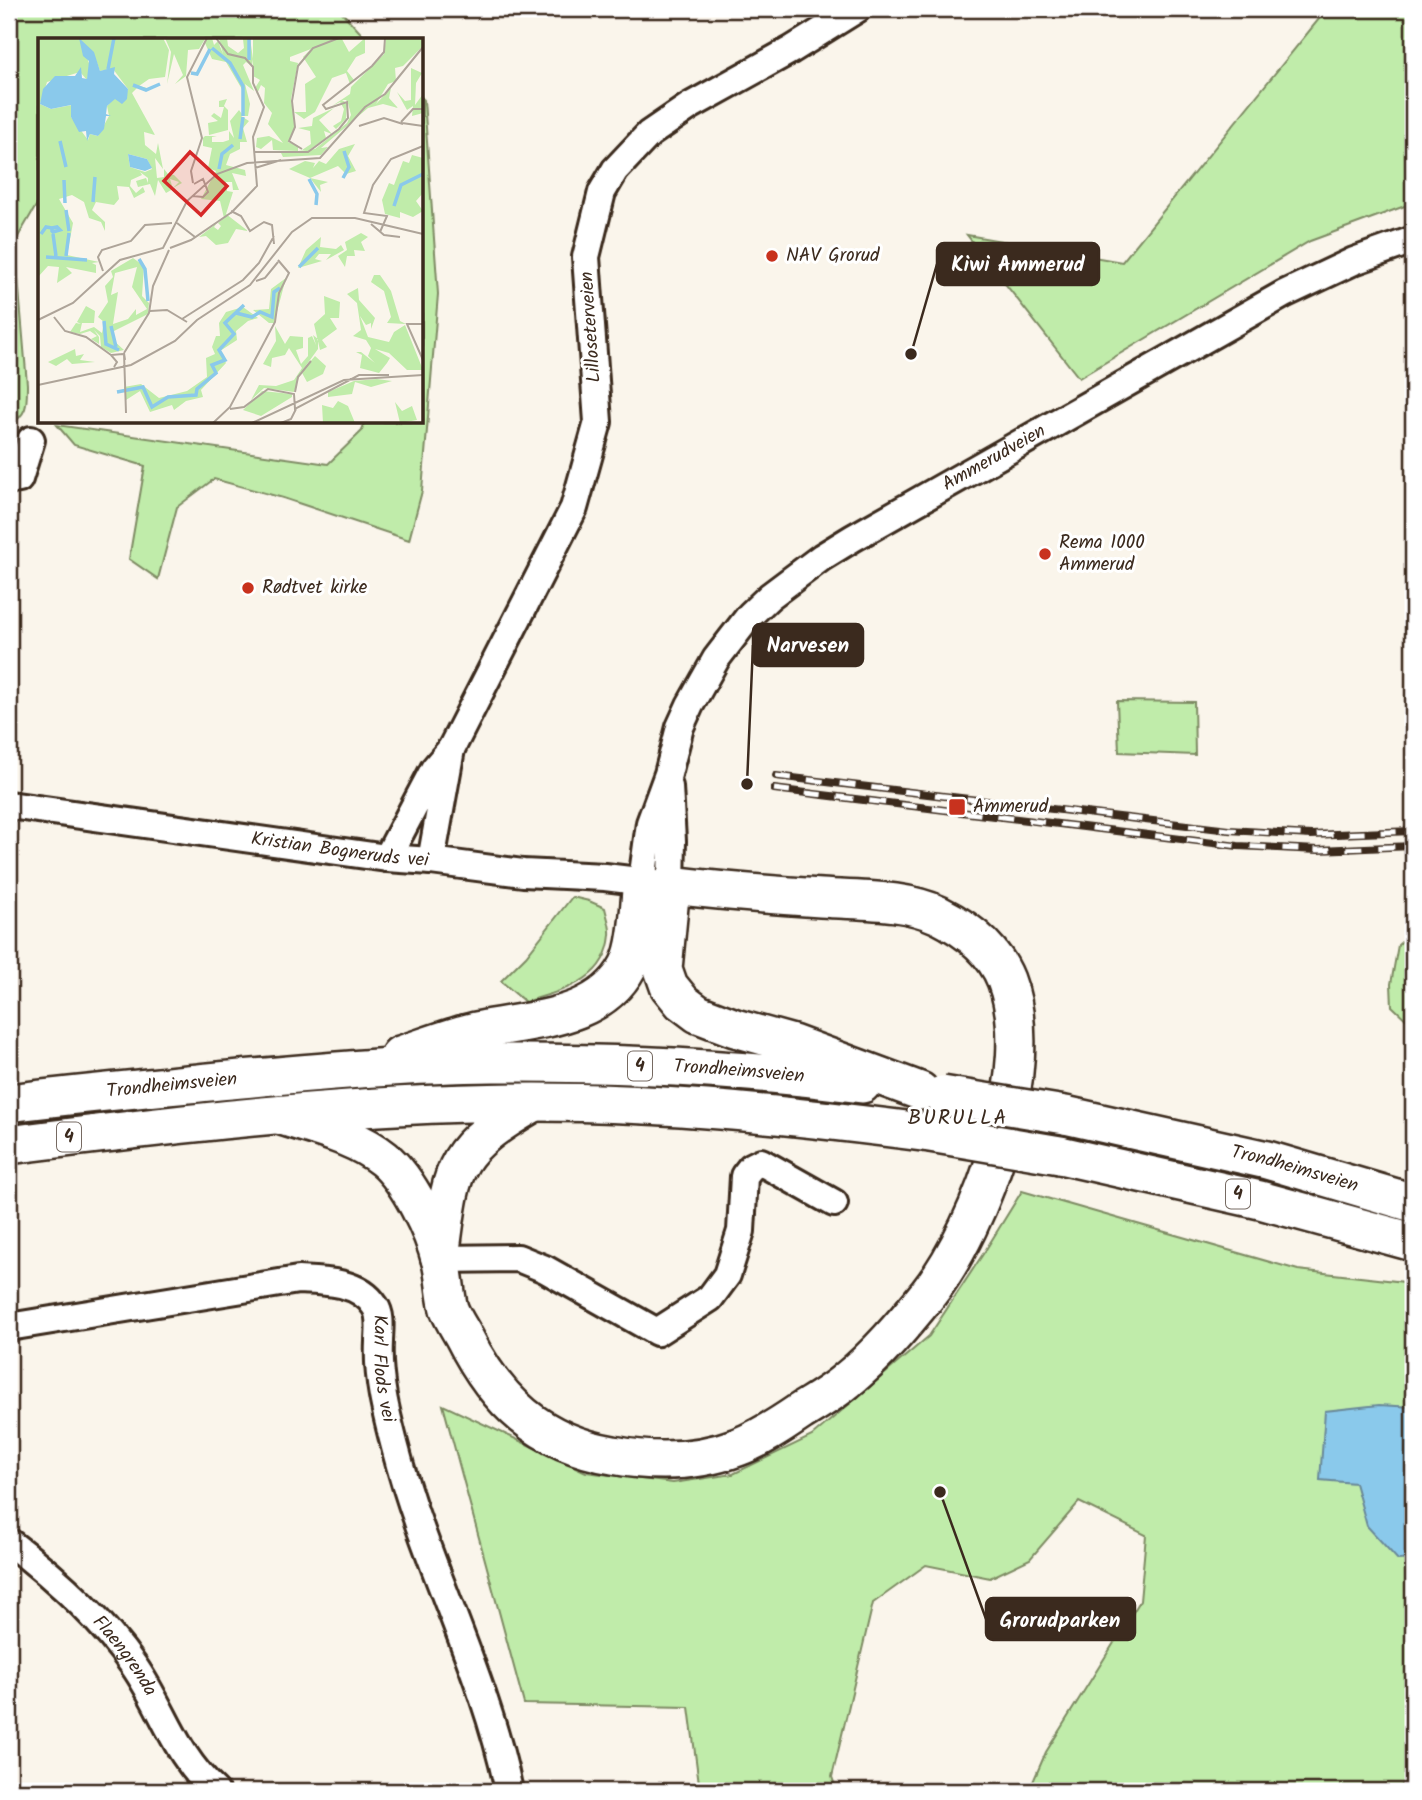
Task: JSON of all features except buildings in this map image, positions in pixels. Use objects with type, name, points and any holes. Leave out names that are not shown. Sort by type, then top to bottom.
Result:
[{"type":"highway","points":[[360,1069],[472,1032],[551,1018],[597,1000],[611,989],[629,964],[657,883]]},
{"type":"highway","points":[[657,883],[663,969],[669,986],[682,1002],[710,1019],[793,1044],[931,1093]]},
{"type":"highway","points":[[282,1116],[358,1144],[384,1159],[405,1181],[414,1195],[440,1259],[450,1309],[486,1378],[509,1405],[538,1429],[578,1448],[612,1455],[652,1460],[693,1459],[738,1447],[784,1423],[845,1382],[887,1342],[930,1290],[960,1242],[986,1185],[1007,1118],[1015,1049],[1014,1010],[1005,977],[986,947],[937,914],[898,903],[731,892],[657,883]]},
{"type":"highway","name":"Trondheimsveien","points":[[9,1104],[58,1097],[360,1069],[491,1063],[631,1065],[782,1074],[931,1093],[1065,1115],[1268,1160],[1413,1203]]},
{"type":"highway","points":[[440,1259],[449,1189],[464,1154],[486,1132],[535,1102]]},
{"type":"highway","name":"Trondheimsveien","points":[[9,1145],[378,1108],[535,1102],[728,1109],[930,1133],[1060,1156],[1233,1193],[1413,1242]]},
{"type":"street","name":"Lilloseterveien","points":[[387,858],[434,769],[451,750],[574,508],[598,422],[586,257],[602,192],[615,170],[649,134],[690,106],[791,50],[857,9]]},
{"type":"street","name":"Ammerudveien","points":[[657,883],[650,823],[685,716],[716,659],[750,615],[769,596],[853,538],[1284,294],[1354,261],[1413,240]]},
{"type":"street","points":[[9,480],[19,479],[31,440]]},
{"type":"street","name":"Lilloseterveien","points":[[431,861],[451,750]]},
{"type":"street","name":"Kristian Bogneruds vei","points":[[9,806],[387,858],[523,873],[657,883]]},
{"type":"street","points":[[440,1259],[518,1258],[545,1269],[657,1332],[710,1298],[727,1275],[741,1231],[744,1176],[751,1167],[761,1162],[834,1203]]},
{"type":"street","name":"Karl Flods vei","points":[[9,1327],[298,1280],[342,1284],[366,1296],[379,1312],[381,1380],[405,1485],[492,1726],[509,1791]]},
{"type":"street","name":"Flaengrenda","points":[[9,1542],[106,1628],[136,1668],[170,1734],[188,1762],[215,1791]]},
{"type":"green space","points":[[9,9],[339,9],[365,38],[38,38],[38,202],[15,242],[27,397],[23,413],[9,425]]},
{"type":"green space","points":[[1327,9],[1413,9],[1413,203],[1310,241],[1079,378],[967,235],[1122,262]]},
{"type":"green space","points":[[424,100],[438,294],[422,491],[409,540],[283,498],[214,479],[177,507],[158,579],[129,559],[145,466],[74,445],[57,425],[328,464],[362,431],[364,424],[424,424]]},
{"type":"green space","points":[[1117,701],[1194,702],[1195,755],[1119,752]]},
{"type":"green space","points":[[572,897],[605,908],[610,932],[607,951],[600,964],[580,982],[525,1002],[501,981],[526,956]]},
{"type":"green space","points":[[1407,937],[1413,937],[1413,1026],[1392,1006],[1391,984],[1398,945]]},
{"type":"green space","points":[[1022,1191],[1298,1270],[1413,1283],[1413,1771],[1397,1791],[1029,1791],[1046,1752],[1140,1601],[1146,1535],[1079,1502],[1030,1559],[990,1578],[926,1565],[873,1603],[832,1777],[837,1791],[700,1791],[689,1707],[524,1704],[443,1405],[586,1472],[673,1483],[733,1474],[812,1436],[929,1336]]},
{"type":"water","points":[[1379,1405],[1413,1407],[1413,1559],[1398,1560],[1367,1526],[1355,1483],[1320,1480],[1325,1411]]},
{"type":"railway","points":[[776,776],[1229,830],[1311,835],[1413,831]]},
{"type":"railway","points":[[774,789],[1238,846],[1318,850],[1413,846]]},
{"type":"place","name":"NAV Grorud","points":[[772,256]]},
{"type":"place","name":"Kiwi Ammerud","points":[[911,354]]},
{"type":"place","name":"Rema 1000 Ammerud","points":[[1045,554]]},
{"type":"place","name":"Rødtvet kirke","points":[[248,588]]},
{"type":"place","name":"Narvesen","points":[[747,784]]},
{"type":"place","name":"Ammerud","points":[[957,807]]},
{"type":"place","name":"Grorudparken","points":[[940,1492]]},
{"type":"district","name":"BURULLA","points":[[958,1118]]}]
